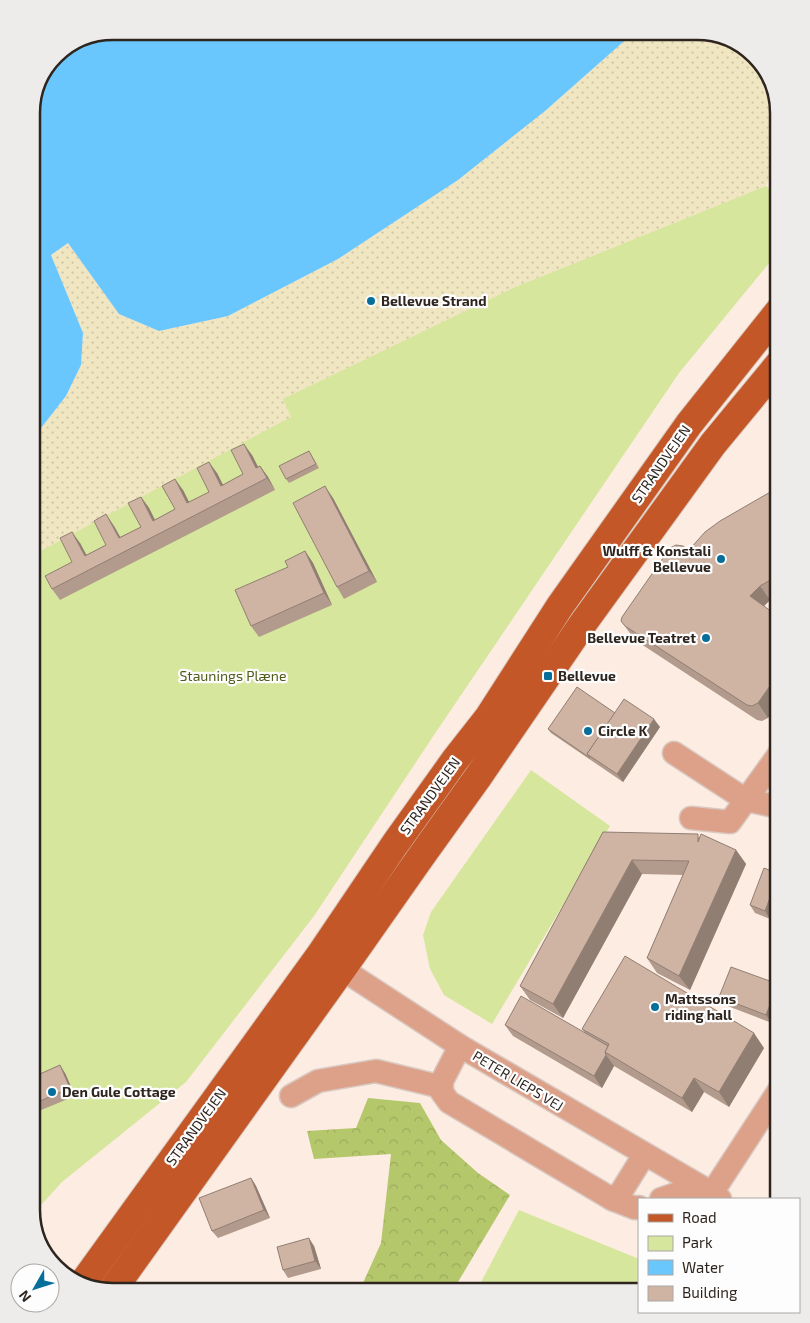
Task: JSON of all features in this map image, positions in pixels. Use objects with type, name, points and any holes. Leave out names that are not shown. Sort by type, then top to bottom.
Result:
[{"type":"main road","name":"STRANDVEJEN","points":[[117,1283],[331,962],[412,821],[455,760],[488,718],[560,606],[689,424],[770,322]]},
{"type":"main road","name":"STRANDVEJEN","points":[[87,1278],[331,962],[420,858],[510,732],[584,622],[713,444],[770,375]]},
{"type":"street","points":[[560,606],[584,622]]},
{"type":"street","points":[[674,753],[746,800],[770,805]]},
{"type":"street","points":[[691,818],[730,822],[770,767]]},
{"type":"street","name":"PETER LIEPS VEJ","points":[[331,962],[460,1046],[710,1193]]},
{"type":"street","points":[[460,1046],[442,1081],[441,1091],[449,1102],[612,1199],[635,1208],[638,1207]]},
{"type":"street","points":[[291,1096],[318,1082],[376,1071],[442,1087]]},
{"type":"street","points":[[669,1198],[710,1193],[770,1103]]},
{"type":"street","points":[[612,1199],[621,1192],[644,1155]]},
{"type":"green space","name":"Staunings Plæne","points":[[766,186],[770,188],[770,262],[679,373],[314,916],[186,1082],[62,1182],[40,1206],[40,551],[291,417],[283,399],[513,288]]},
{"type":"green space","points":[[531,770],[610,826],[492,1024],[444,995],[430,969],[423,935],[431,912]]},
{"type":"green space","points":[[368,1098],[420,1103],[441,1140],[478,1173],[510,1195],[457,1283],[363,1283],[381,1243],[391,1154],[314,1159],[307,1131],[356,1128]]},
{"type":"green space","points":[[519,1210],[638,1259],[638,1283],[481,1283]]},
{"type":"sand","name":"Bellevue Strand","points":[[625,40],[711,41],[738,52],[745,58],[758,72],[766,90],[770,113],[770,176],[766,186],[513,288],[284,399],[292,417],[40,551],[40,428],[66,396],[81,365],[83,333],[51,255],[68,243],[119,314],[159,331],[228,316],[338,259],[458,180],[545,111]]},
{"type":"water","points":[[113,40],[625,40],[545,111],[458,180],[338,259],[228,316],[159,331],[119,314],[68,243],[51,255],[83,333],[81,365],[66,396],[41,428],[40,108],[42,94],[52,72],[72,52],[99,41]]},
{"type":"building","points":[[244,444],[256,468],[260,466],[267,478],[52,589],[45,576],[72,562],[60,538],[72,532],[85,556],[106,545],[94,521],[106,514],[119,538],[141,527],[128,503],[141,497],[153,521],[175,509],[162,486],[175,479],[187,503],[209,492],[197,468],[209,462],[221,486],[243,474],[231,450]]},
{"type":"building","points":[[309,451],[316,464],[286,479],[279,466]]},
{"type":"building","points":[[325,486],[369,571],[337,587],[293,503]]},
{"type":"building","name":"Bellevue Teatret","points":[[770,492],[770,580],[760,586],[750,596],[770,610],[770,686],[758,703],[752,706],[747,705],[625,626],[621,621],[670,548],[676,545],[683,546],[689,550],[705,532],[720,521]]},
{"type":"building","points":[[305,551],[324,593],[251,626],[235,590],[288,567],[285,561]]},
{"type":"building","points":[[577,687],[615,713],[587,754],[590,758],[548,729]]},
{"type":"building","points":[[624,699],[654,719],[617,774],[587,754]]},
{"type":"building","points":[[603,832],[698,834],[698,842],[701,834],[736,850],[679,976],[647,958],[689,861],[632,860],[553,1004],[520,986]]},
{"type":"building","points":[[764,868],[770,870],[770,898],[765,911],[750,905]]},
{"type":"building","name":"Mattssons riding hall","points":[[625,956],[754,1033],[719,1092],[694,1078],[682,1098],[605,1052],[609,1044],[582,1029]]},
{"type":"building","points":[[731,967],[770,981],[770,1005],[766,1015],[719,997]]},
{"type":"building","points":[[521,996],[608,1046],[605,1052],[606,1055],[594,1076],[505,1025]]},
{"type":"building","points":[[60,1065],[70,1088],[40,1101],[40,1074]]},
{"type":"building","points":[[251,1178],[264,1210],[212,1231],[199,1198]]},
{"type":"building","points":[[309,1238],[315,1261],[283,1270],[277,1247]]},
{"type":"place","name":"Bellevue Strand","points":[[371,301]]},
{"type":"place","name":"Wulff & Konstali Bellevue","points":[[721,559]]},
{"type":"place","name":"Bellevue Teatret","points":[[706,638]]},
{"type":"place","name":"Bellevue","points":[[548,676]]},
{"type":"place","name":"Circle K","points":[[588,731]]},
{"type":"place","name":"Mattssons riding hall","points":[[655,1007]]},
{"type":"place","name":"Den Gule Cottage","points":[[52,1092]]}]
